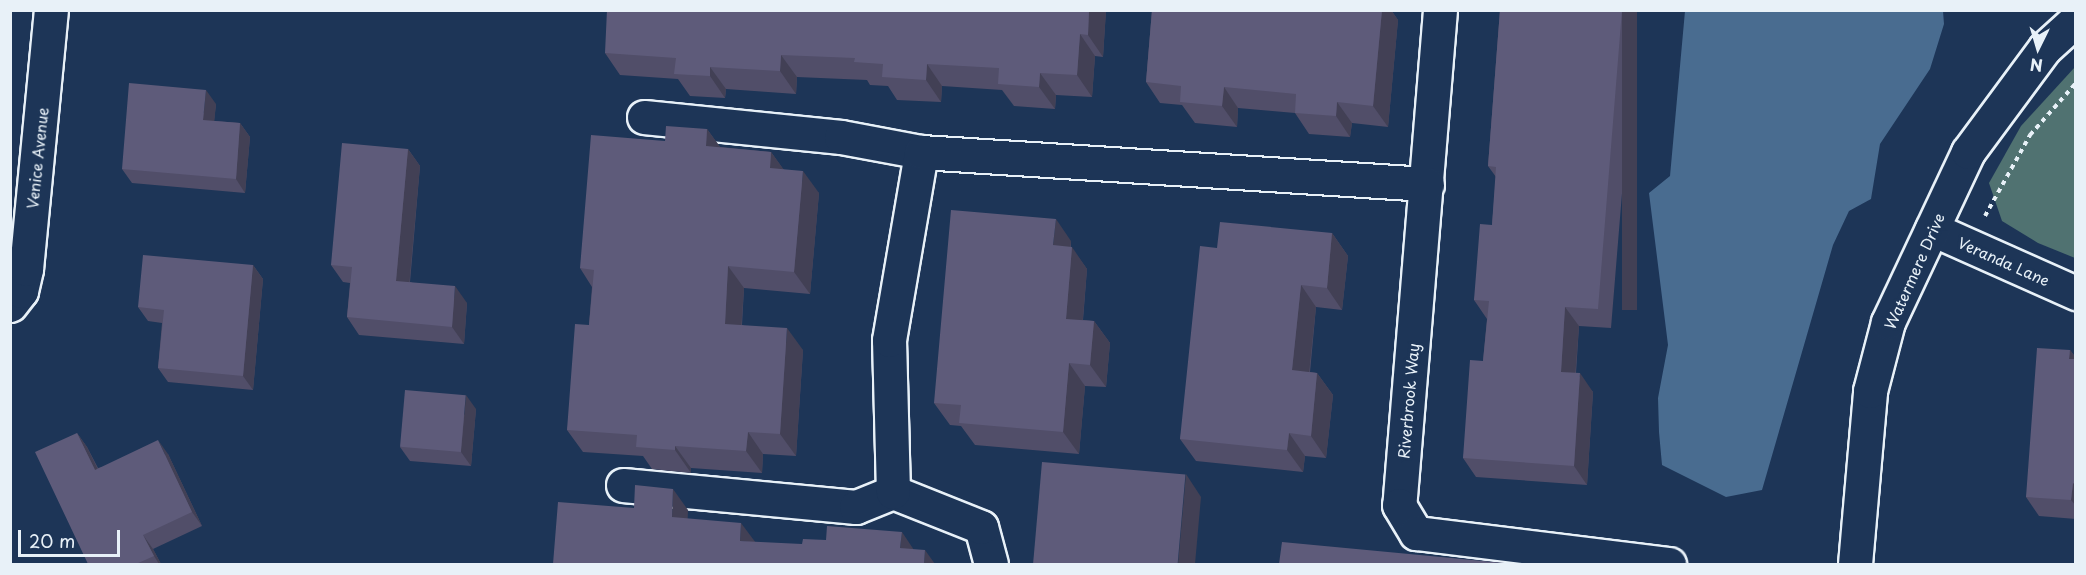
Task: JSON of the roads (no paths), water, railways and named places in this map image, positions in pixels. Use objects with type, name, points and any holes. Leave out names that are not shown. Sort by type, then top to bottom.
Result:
[{"type":"street","name":"Venice Avenue","points":[[12,304],[21,291],[26,269],[51,10]]},
{"type":"street","name":"Riverbrook Way","points":[[1440,10],[1399,505],[1416,533],[1669,564]]},
{"type":"street","name":"Watermere Drive","points":[[1855,564],[1870,391],[1888,322],[1968,152],[2045,48],[2076,20]]},
{"type":"street","points":[[644,117],[841,137],[921,152],[1427,184]]},
{"type":"street","points":[[893,492],[889,340],[921,152]]},
{"type":"street","name":"Veranda Lane","points":[[1932,229],[2076,293]]},
{"type":"street","points":[[623,485],[856,507],[893,492],[981,527],[991,564]]},
{"type":"water","points":[[1685,11],[1943,11],[1944,24],[1930,69],[1880,144],[1871,199],[1849,211],[1833,245],[1762,490],[1726,497],[1662,465],[1659,432],[1658,398],[1668,345],[1649,193],[1670,176]]}]
